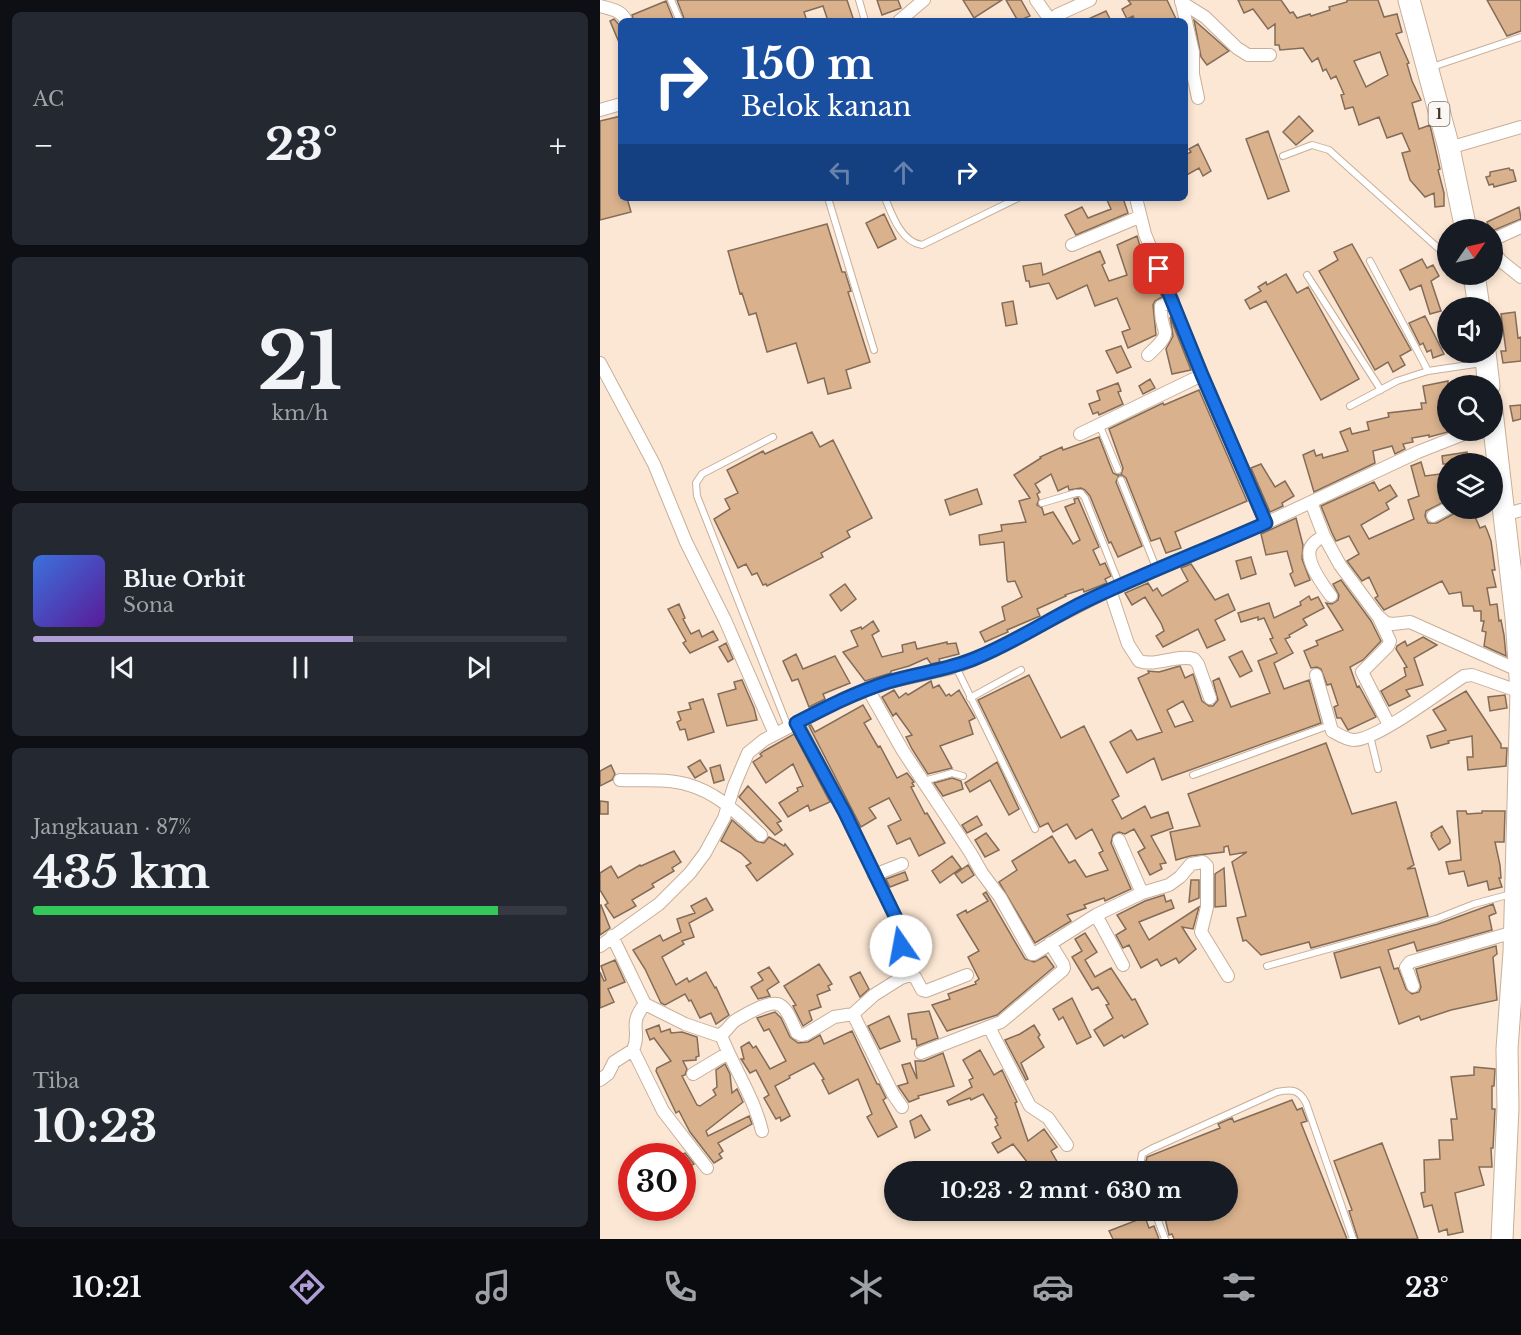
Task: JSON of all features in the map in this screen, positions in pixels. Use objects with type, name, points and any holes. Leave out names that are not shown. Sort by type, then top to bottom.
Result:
[{"type":"highway","name":"1","points":[[1408,0],[1449,148],[1464,219]]},
{"type":"highway","points":[[1502,1239],[1508,1108],[1507,1049],[1516,944],[1515,893],[1521,678],[1512,512],[1503,496]]},
{"type":"street","points":[[906,18],[924,0]]},
{"type":"street","points":[[1036,0],[1050,18]]},
{"type":"street","points":[[1054,18],[1090,0]]},
{"type":"street","points":[[1181,1],[1205,17],[1237,48],[1248,55],[1270,55]]},
{"type":"street","points":[[1181,1],[1185,18]]},
{"type":"street","points":[[600,6],[620,12],[624,18]]},
{"type":"street","points":[[1188,33],[1198,98]]},
{"type":"street","points":[[600,110],[618,105]]},
{"type":"street","points":[[1449,148],[1521,127]]},
{"type":"street","points":[[1136,201],[1139,217],[1202,375],[1266,523]]},
{"type":"street","points":[[1072,246],[1139,217]]},
{"type":"street","points":[[1503,235],[1521,227]]},
{"type":"street","points":[[1503,263],[1521,277]]},
{"type":"street","points":[[1148,355],[1164,339],[1166,333],[1161,306],[1173,301]]},
{"type":"street","points":[[600,363],[654,464],[686,542],[775,734]]},
{"type":"street","points":[[1080,434],[1202,375]]},
{"type":"street","points":[[600,946],[659,904],[690,873],[719,827],[748,753],[775,734],[847,697],[868,689],[914,675],[956,667],[1115,588],[1266,523],[1446,441]]},
{"type":"street","points":[[1311,502],[1324,536],[1340,565],[1377,615],[1390,640],[1388,646],[1362,672],[1389,725]]},
{"type":"street","points":[[1433,516],[1437,514]]},
{"type":"street","points":[[1324,536],[1313,544],[1310,555],[1320,581],[1331,596]]},
{"type":"street","points":[[1115,588],[1128,644],[1139,661],[1146,663],[1186,657],[1194,658],[1210,698]]},
{"type":"street","points":[[1377,615],[1386,623],[1410,622],[1521,678]]},
{"type":"street","points":[[1316,675],[1332,731],[1354,740],[1370,736],[1389,725],[1464,676],[1521,678]]},
{"type":"street","points":[[868,689],[903,751],[1000,897],[1030,952],[1034,954],[1096,915],[1142,893],[1169,885],[1180,877],[1191,864],[1203,862],[1206,865],[1207,907],[1201,932],[1228,976]]},
{"type":"street","points":[[792,725],[845,813],[896,918],[901,946]]},
{"type":"street","points":[[620,780],[690,785],[728,804],[761,835]]},
{"type":"street","points":[[1119,840],[1142,893]]},
{"type":"street","points":[[874,875],[902,864]]},
{"type":"street","points":[[1096,915],[1123,965]]},
{"type":"street","points":[[612,936],[645,1004],[685,1024],[721,1035]]},
{"type":"street","points":[[921,1053],[1001,1022],[1062,971],[1063,964],[1050,943]]},
{"type":"street","points":[[1413,986],[1407,967],[1410,962],[1516,944]]},
{"type":"street","points":[[721,1035],[736,1020],[772,1003],[779,1004],[785,1010],[797,1033],[801,1035],[834,1017],[853,1014],[874,995],[901,978],[910,975],[915,977],[922,990],[926,991],[967,975]]},
{"type":"street","points":[[645,1004],[635,1017],[636,1039],[633,1050],[663,1111],[707,1168]]},
{"type":"street","points":[[853,1014],[893,1094],[902,1107]]},
{"type":"street","points":[[989,1027],[1030,1106],[1048,1118],[1067,1145]]},
{"type":"street","points":[[721,1035],[739,1071],[759,1118],[762,1131]]},
{"type":"street","points":[[600,1080],[608,1074],[614,1062],[633,1050]]},
{"type":"street","points":[[693,1074],[728,1053]]},
{"type":"lane","points":[[671,0],[679,18]]},
{"type":"lane","points":[[859,0],[864,18]]},
{"type":"lane","points":[[1427,69],[1521,36]]},
{"type":"lane","points":[[1283,156],[1312,145],[1329,150],[1437,247]]},
{"type":"lane","points":[[829,201],[874,350]]},
{"type":"lane","points":[[887,201],[907,237],[915,244],[922,245],[1012,201]]},
{"type":"lane","points":[[1370,261],[1428,371]]},
{"type":"lane","points":[[1307,275],[1381,390]]},
{"type":"lane","points":[[1350,406],[1397,381],[1463,363]]},
{"type":"lane","points":[[1099,424],[1118,471]]},
{"type":"lane","points":[[773,437],[702,474],[696,483],[697,496],[792,725]]},
{"type":"lane","points":[[1121,480],[1157,570]]},
{"type":"lane","points":[[1042,503],[1082,493],[1086,498],[1115,588]]},
{"type":"lane","points":[[956,667],[1035,829]]},
{"type":"lane","points":[[970,698],[1022,670]]},
{"type":"lane","points":[[1193,775],[1329,725]]},
{"type":"lane","points":[[1370,736],[1378,769]]},
{"type":"lane","points":[[924,781],[952,773],[963,776]]},
{"type":"lane","points":[[1267,966],[1436,919],[1474,904],[1515,893]]},
{"type":"lane","points":[[1141,1161],[1142,1154],[1150,1149],[1277,1092],[1297,1091],[1306,1103],[1353,1239]]},
{"type":"lane","points":[[1158,1221],[1165,1239]]},
{"type":"building","points":[[677,0],[847,0],[853,18],[827,18],[823,6],[804,12],[806,18],[684,18]]},
{"type":"building","points":[[877,0],[898,0],[901,8],[882,15]]},
{"type":"building","points":[[963,0],[1002,0],[974,18]]},
{"type":"building","points":[[1006,0],[1021,0],[1030,16],[1016,18]]},
{"type":"building","points":[[1128,0],[1167,0],[1176,18],[1134,18],[1133,16],[1126,18],[1122,9],[1131,4]]},
{"type":"building","points":[[1238,0],[1281,0],[1290,13],[1293,12],[1297,18],[1330,10],[1329,7],[1347,2],[1347,0],[1378,0],[1384,17],[1397,14],[1402,32],[1396,34],[1409,63],[1407,64],[1412,81],[1421,100],[1412,103],[1419,129],[1430,125],[1440,169],[1438,170],[1444,193],[1444,206],[1435,207],[1434,193],[1425,197],[1410,180],[1402,153],[1410,151],[1402,133],[1387,138],[1379,117],[1359,125],[1353,107],[1345,109],[1341,95],[1344,94],[1336,76],[1331,79],[1326,69],[1323,71],[1318,58],[1312,62],[1303,48],[1280,50],[1279,45],[1275,45],[1275,24],[1268,29],[1253,9],[1244,13]],"holes":[[[1380,52],[1388,75],[1366,87],[1354,61]]]},
{"type":"building","points":[[1487,0],[1521,0],[1521,31],[1507,36]]},
{"type":"building","points":[[666,1],[673,18],[633,18],[632,15]]},
{"type":"building","points":[[1106,11],[1110,18],[1091,18]]},
{"type":"building","points":[[614,19],[618,24],[618,40],[610,21]]},
{"type":"building","points":[[1194,20],[1229,51],[1207,65],[1201,57]]},
{"type":"building","points":[[1299,116],[1313,131],[1296,145],[1283,132]]},
{"type":"building","points":[[618,117],[618,201],[628,201],[631,212],[600,220],[600,121]]},
{"type":"building","points":[[1268,131],[1289,191],[1268,199],[1246,139]]},
{"type":"building","points":[[1198,144],[1211,171],[1203,176],[1199,168],[1188,174],[1188,154],[1191,152],[1189,149]]},
{"type":"building","points":[[1509,168],[1513,170],[1516,181],[1494,187],[1493,184],[1489,185],[1486,177],[1490,176],[1490,172]]},
{"type":"building","points":[[1107,201],[1124,201],[1128,213],[1076,235],[1065,215],[1082,207],[1088,218],[1111,209]]},
{"type":"building","points":[[1519,207],[1521,219],[1503,226],[1503,219],[1493,219]]},
{"type":"building","points":[[884,214],[896,239],[878,248],[866,223]]},
{"type":"building","points":[[827,224],[842,272],[845,272],[851,291],[848,292],[870,362],[846,370],[851,388],[828,394],[824,378],[808,383],[796,343],[767,352],[756,313],[749,315],[742,293],[740,294],[728,251]]},
{"type":"building","points":[[1137,236],[1149,276],[1152,274],[1162,297],[1153,305],[1156,335],[1128,348],[1122,332],[1130,329],[1117,298],[1095,306],[1087,285],[1057,299],[1049,283],[1030,287],[1029,281],[1026,281],[1023,266],[1041,263],[1043,275],[1100,251],[1105,263],[1102,265],[1109,281],[1127,275],[1117,245]]},
{"type":"building","points":[[1352,244],[1411,350],[1400,356],[1405,365],[1393,372],[1388,362],[1375,370],[1319,271],[1338,260],[1334,252]]},
{"type":"building","points":[[1422,259],[1427,268],[1433,265],[1437,272],[1437,277],[1431,281],[1437,299],[1437,312],[1430,314],[1421,285],[1410,290],[1400,270]]},
{"type":"building","points":[[1286,274],[1297,293],[1308,287],[1359,379],[1321,400],[1266,301],[1250,309],[1245,300],[1261,291],[1258,287],[1266,282],[1267,285]]},
{"type":"building","points":[[1013,301],[1017,324],[1006,326],[1002,303]]},
{"type":"building","points":[[1515,312],[1518,338],[1521,337],[1521,361],[1503,363],[1503,351],[1506,351],[1503,314]]},
{"type":"building","points":[[1425,316],[1437,340],[1437,357],[1433,358],[1431,350],[1427,352],[1423,343],[1420,345],[1409,323]]},
{"type":"building","points":[[1170,317],[1191,370],[1172,374],[1166,349],[1173,336]]},
{"type":"building","points":[[1121,346],[1131,367],[1117,373],[1106,351]]},
{"type":"building","points":[[1150,379],[1155,388],[1143,394],[1139,386]]},
{"type":"building","points":[[1118,383],[1121,391],[1118,392],[1123,404],[1099,415],[1098,412],[1093,414],[1089,404],[1100,400],[1097,391]]},
{"type":"building","points":[[1437,383],[1437,435],[1412,438],[1413,442],[1403,444],[1405,449],[1395,454],[1392,446],[1373,451],[1375,463],[1314,492],[1303,455],[1314,450],[1316,456],[1322,454],[1323,458],[1348,451],[1340,432],[1350,428],[1352,434],[1369,430],[1367,422],[1389,417],[1388,413],[1422,409],[1421,403],[1426,403],[1423,386]]},
{"type":"building","points":[[1199,390],[1247,501],[1175,532],[1181,548],[1166,553],[1160,538],[1151,541],[1126,478],[1121,475],[1123,468],[1109,429],[1163,403],[1164,405]]},
{"type":"building","points":[[1521,405],[1521,419],[1513,421],[1510,406]]},
{"type":"building","points":[[812,432],[820,447],[833,440],[872,518],[847,531],[850,537],[821,553],[823,557],[767,586],[763,585],[757,573],[752,575],[746,564],[738,568],[714,519],[730,509],[725,499],[738,493],[727,470],[763,451],[765,454]]},
{"type":"building","points":[[1099,437],[1113,473],[1119,475],[1116,482],[1142,546],[1118,557],[1111,542],[1109,543],[1090,496],[1081,488],[1069,490],[1068,486],[1058,491],[1051,474],[1035,484],[1040,492],[1037,494],[1039,499],[1037,505],[1042,508],[1044,515],[1053,512],[1073,544],[1080,540],[1065,507],[1075,503],[1074,499],[1078,498],[1099,547],[1093,550],[1100,565],[1105,563],[1111,576],[1105,579],[1107,583],[1084,592],[1083,589],[1065,595],[1037,609],[1040,616],[985,642],[980,632],[1005,620],[1002,607],[1022,597],[1015,581],[1008,582],[1007,580],[1004,542],[980,545],[979,535],[1002,531],[1001,525],[1026,522],[1019,501],[1030,498],[1014,475],[1040,457],[1062,447],[1063,450]]},
{"type":"building","points":[[1421,462],[1425,476],[1437,474],[1437,506],[1426,511],[1425,516],[1428,523],[1437,523],[1444,519],[1476,519],[1480,528],[1485,526],[1487,530],[1491,541],[1495,570],[1492,570],[1496,587],[1487,588],[1490,605],[1497,604],[1506,656],[1484,646],[1486,632],[1482,631],[1484,621],[1481,621],[1481,611],[1474,611],[1473,606],[1463,606],[1461,592],[1449,594],[1442,581],[1384,610],[1375,598],[1378,596],[1369,577],[1362,581],[1347,561],[1359,554],[1349,536],[1336,541],[1332,533],[1321,506],[1374,482],[1379,491],[1390,485],[1397,496],[1386,503],[1389,509],[1361,525],[1369,539],[1414,519],[1408,500],[1419,496],[1411,466]]},
{"type":"building","points":[[1261,464],[1275,487],[1285,481],[1294,496],[1282,503],[1283,506],[1270,512],[1251,468]]},
{"type":"building","points":[[977,489],[982,504],[950,515],[945,500]]},
{"type":"building","points":[[1296,518],[1303,545],[1302,559],[1310,580],[1295,586],[1290,574],[1293,572],[1287,551],[1266,555],[1261,534]]},
{"type":"building","points":[[1251,557],[1256,574],[1241,579],[1236,561]]},
{"type":"building","points":[[1191,564],[1215,600],[1228,594],[1235,610],[1215,620],[1225,640],[1207,648],[1198,629],[1163,647],[1156,636],[1164,631],[1145,597],[1132,605],[1125,593],[1148,583],[1153,591],[1157,588],[1162,596],[1188,581],[1181,568]]},
{"type":"building","points":[[1341,580],[1371,621],[1381,641],[1363,660],[1350,667],[1357,687],[1359,686],[1376,717],[1348,730],[1341,718],[1337,718],[1334,707],[1338,705],[1331,684],[1327,685],[1321,669],[1311,668],[1304,651],[1318,645],[1316,641],[1343,630],[1326,603],[1332,604],[1338,600],[1339,595],[1333,584]]},
{"type":"building","points":[[845,584],[856,599],[841,611],[830,595]]},
{"type":"building","points":[[1309,596],[1311,600],[1318,597],[1324,608],[1303,619],[1307,625],[1285,639],[1293,653],[1274,663],[1284,689],[1309,680],[1321,723],[1162,780],[1154,758],[1127,773],[1110,742],[1131,730],[1137,740],[1162,732],[1138,678],[1149,673],[1148,671],[1159,672],[1180,666],[1185,678],[1193,674],[1202,701],[1209,706],[1213,706],[1218,700],[1213,681],[1219,678],[1231,707],[1270,693],[1258,661],[1277,653],[1270,639],[1273,638],[1264,618],[1258,620],[1258,617],[1241,622],[1238,613],[1269,603],[1274,618],[1301,605],[1300,602]],"holes":[[[1183,701],[1193,721],[1175,727],[1167,710]]]},
{"type":"building","points":[[679,604],[685,618],[683,619],[691,634],[699,630],[702,637],[713,631],[718,640],[690,653],[668,609]]},
{"type":"building","points":[[873,621],[879,631],[872,635],[882,657],[903,652],[902,645],[915,642],[917,649],[947,642],[947,644],[956,643],[959,654],[939,659],[940,662],[931,664],[927,658],[865,681],[843,652],[858,646],[851,631],[861,627],[862,629]]},
{"type":"building","points":[[1423,637],[1437,645],[1414,658],[1423,685],[1406,690],[1410,696],[1389,706],[1381,691],[1406,676],[1404,668],[1407,667],[1396,649],[1397,646],[1405,641],[1407,646]]},
{"type":"building","points":[[726,643],[733,659],[728,662],[719,647]]},
{"type":"building","points":[[1242,651],[1252,671],[1240,677],[1229,657]]},
{"type":"building","points":[[796,654],[803,669],[835,656],[850,683],[823,694],[825,699],[809,707],[798,679],[792,681],[783,661]]},
{"type":"building","points":[[1029,675],[1061,738],[1084,726],[1119,796],[1112,800],[1122,819],[1145,806],[1151,818],[1168,812],[1173,828],[1151,836],[1166,863],[1160,864],[1162,869],[1150,875],[1138,852],[1145,848],[1134,829],[1125,834],[1119,832],[1113,835],[1111,843],[1131,889],[1105,901],[1104,898],[1084,905],[1086,908],[1067,915],[1071,921],[1035,943],[999,882],[1017,870],[1012,861],[1052,836],[1069,863],[1075,860],[1086,877],[1108,870],[1099,853],[1103,851],[1092,829],[1076,839],[1067,824],[1053,832],[1048,823],[1040,827],[978,700]]},
{"type":"building","points":[[742,680],[757,720],[727,726],[718,694],[736,689],[734,682]]},
{"type":"building","points":[[931,681],[933,688],[939,685],[946,696],[949,694],[951,696],[959,690],[975,718],[969,721],[973,734],[940,746],[952,768],[928,774],[906,737],[912,735],[896,713],[893,716],[882,697],[894,690],[899,698]]},
{"type":"building","points":[[1466,691],[1501,744],[1501,748],[1507,748],[1506,766],[1468,770],[1467,757],[1473,757],[1472,736],[1448,741],[1449,743],[1431,748],[1427,736],[1446,730],[1433,710]]},
{"type":"building","points":[[1505,695],[1507,708],[1490,711],[1488,697]]},
{"type":"building","points":[[703,699],[714,732],[688,740],[685,729],[680,730],[677,722],[681,720],[678,712],[691,709],[689,703]]},
{"type":"building","points":[[863,705],[871,719],[864,723],[878,747],[880,746],[897,778],[907,773],[914,782],[912,783],[914,786],[911,787],[925,814],[927,813],[945,843],[919,856],[910,838],[897,844],[888,826],[901,820],[889,798],[869,808],[876,818],[861,827],[809,726],[811,725],[815,732]]},
{"type":"building","points":[[794,734],[830,802],[810,811],[808,805],[788,817],[779,803],[798,791],[797,788],[803,786],[793,764],[766,783],[753,762],[762,756],[760,754],[764,751]]},
{"type":"building","points":[[1326,743],[1352,814],[1396,802],[1414,865],[1407,869],[1415,868],[1428,916],[1311,948],[1309,942],[1261,955],[1246,940],[1243,941],[1237,918],[1246,916],[1232,862],[1247,852],[1230,855],[1228,846],[1224,847],[1224,852],[1176,860],[1170,832],[1200,826],[1188,794]]},
{"type":"building","points":[[700,760],[707,771],[695,778],[688,767]]},
{"type":"building","points":[[997,762],[1019,809],[1009,815],[990,780],[970,792],[965,783]]},
{"type":"building","points":[[611,765],[615,774],[612,780],[600,786],[600,771]]},
{"type":"building","points":[[720,765],[724,780],[714,783],[710,768]]},
{"type":"building","points":[[952,778],[961,781],[963,789],[943,796],[934,783]]},
{"type":"building","points":[[748,786],[781,821],[777,823],[782,830],[775,835],[739,797]]},
{"type":"building","points":[[600,801],[608,802],[608,814],[600,814]]},
{"type":"building","points":[[1457,811],[1466,811],[1467,814],[1482,813],[1482,811],[1505,811],[1504,842],[1495,842],[1502,887],[1489,890],[1487,881],[1468,886],[1464,871],[1449,874],[1446,862],[1461,860]]},
{"type":"building","points":[[977,816],[982,825],[967,833],[962,825]]},
{"type":"building","points":[[732,820],[756,841],[764,843],[769,837],[784,846],[785,844],[793,854],[757,881],[746,866],[751,863],[741,853],[721,841]]},
{"type":"building","points":[[1442,826],[1450,843],[1439,850],[1431,833]]},
{"type":"building","points":[[986,833],[999,850],[985,857],[975,840]]},
{"type":"building","points":[[674,851],[681,862],[672,868],[674,871],[652,884],[654,887],[632,900],[636,906],[614,918],[605,905],[608,903],[600,890],[600,873],[611,866],[618,878],[640,865]]},
{"type":"building","points":[[952,856],[961,868],[940,883],[932,871]]},
{"type":"building","points":[[968,865],[974,875],[962,883],[955,874]]},
{"type":"building","points":[[1224,868],[1226,906],[1215,907],[1215,874]]},
{"type":"building","points":[[905,872],[908,880],[890,887],[886,879]]},
{"type":"building","points":[[1191,880],[1199,880],[1199,898],[1189,902]]},
{"type":"building","points":[[986,892],[1025,959],[1034,962],[1046,956],[1054,967],[997,1015],[947,1031],[932,1005],[950,999],[948,994],[976,984],[975,982],[979,979],[968,957],[979,951],[957,915],[966,910],[967,913],[988,901],[983,894]]},
{"type":"building","points":[[1164,895],[1166,902],[1171,900],[1174,908],[1139,922],[1149,940],[1199,907],[1193,929],[1182,927],[1196,949],[1179,963],[1176,958],[1161,966],[1157,959],[1141,968],[1129,945],[1123,948],[1116,935],[1126,929],[1117,915],[1145,901]]},
{"type":"building","points":[[706,898],[713,910],[689,923],[694,937],[682,941],[684,944],[662,957],[676,985],[687,978],[689,982],[706,972],[729,1015],[716,1024],[711,1013],[700,1018],[691,1000],[689,1001],[685,994],[665,1005],[661,1003],[633,950],[660,935],[663,941],[681,932],[677,919],[695,913],[691,906]]},
{"type":"building","points":[[1493,904],[1496,913],[1489,916],[1492,930],[1417,951],[1414,942],[1388,950],[1394,969],[1398,968],[1406,989],[1412,994],[1419,992],[1421,987],[1416,969],[1496,946],[1497,954],[1493,957],[1497,1000],[1451,1010],[1421,1020],[1419,1016],[1399,1024],[1380,967],[1341,978],[1334,953],[1438,924]]},
{"type":"building","points":[[600,905],[610,928],[600,935]]},
{"type":"building","points":[[1085,933],[1097,952],[1085,960],[1095,977],[1111,968],[1132,1000],[1135,999],[1148,1024],[1104,1046],[1094,1030],[1113,1018],[1106,1005],[1109,1004],[1098,987],[1092,990],[1072,957],[1082,951],[1075,939]]},
{"type":"building","points":[[887,934],[892,946],[878,952],[873,940]]},
{"type":"building","points":[[615,960],[625,982],[608,989],[614,1002],[600,1008],[600,972],[604,981],[606,980],[601,966]]},
{"type":"building","points":[[819,964],[832,984],[828,986],[830,990],[817,995],[821,1007],[809,1011],[812,1020],[803,1026],[793,1006],[796,1005],[784,986]]},
{"type":"building","points":[[769,967],[779,982],[767,990],[770,996],[758,999],[751,987],[763,980],[758,973]]},
{"type":"building","points":[[860,972],[869,989],[860,997],[850,977]]},
{"type":"building","points":[[1072,998],[1091,1037],[1077,1044],[1063,1017],[1059,1020],[1053,1009]]},
{"type":"building","points":[[929,1011],[938,1038],[917,1046],[916,1039],[912,1039],[908,1014]]},
{"type":"building","points":[[775,1012],[781,1018],[790,1037],[798,1043],[808,1042],[820,1035],[824,1044],[852,1031],[886,1098],[883,1100],[897,1127],[878,1137],[867,1117],[872,1114],[858,1079],[829,1094],[822,1080],[824,1079],[814,1063],[775,1086],[790,1116],[781,1121],[780,1117],[776,1119],[764,1098],[769,1095],[756,1070],[750,1073],[741,1059],[744,1059],[741,1047],[749,1042],[753,1048],[756,1046],[770,1069],[786,1061],[769,1029],[764,1031],[757,1018]]},
{"type":"building","points":[[889,1016],[900,1041],[880,1049],[868,1026]]},
{"type":"building","points":[[659,1025],[661,1032],[670,1029],[671,1033],[682,1032],[697,1037],[699,1056],[696,1060],[683,1061],[687,1069],[685,1075],[682,1076],[697,1105],[700,1106],[716,1095],[713,1090],[717,1087],[716,1070],[725,1064],[730,1074],[732,1093],[737,1089],[743,1102],[706,1131],[708,1136],[749,1116],[752,1124],[718,1143],[723,1151],[719,1154],[722,1158],[714,1163],[690,1132],[679,1111],[676,1113],[656,1071],[657,1068],[671,1061],[654,1038],[650,1040],[646,1030]]},
{"type":"building","points":[[1034,1025],[1044,1047],[1021,1063],[1028,1079],[1026,1080],[1005,1040]]},
{"type":"building","points":[[980,1050],[994,1075],[1002,1070],[1017,1102],[1015,1103],[1028,1141],[1044,1129],[1057,1147],[1051,1151],[1057,1161],[1026,1161],[1013,1144],[998,1153],[992,1143],[1001,1138],[995,1127],[998,1125],[995,1119],[997,1118],[983,1094],[971,1100],[970,1098],[949,1105],[947,1101],[972,1087],[969,1080],[973,1078],[963,1060]]},
{"type":"building","points":[[943,1053],[954,1086],[918,1096],[919,1098],[909,1102],[898,1086],[908,1083],[902,1065],[910,1063],[917,1079],[915,1061],[924,1061]]},
{"type":"building","points":[[1474,1067],[1495,1069],[1494,1086],[1492,1086],[1492,1109],[1495,1109],[1493,1148],[1491,1148],[1492,1167],[1479,1167],[1484,1185],[1455,1193],[1463,1232],[1448,1235],[1447,1229],[1439,1232],[1432,1205],[1424,1207],[1421,1193],[1425,1192],[1424,1160],[1440,1159],[1439,1140],[1453,1140],[1451,1119],[1457,1119],[1451,1077],[1474,1075]]},
{"type":"building","points":[[1292,1100],[1297,1110],[1302,1108],[1307,1121],[1301,1123],[1347,1239],[1174,1239],[1172,1234],[1169,1235],[1166,1221],[1238,1221],[1238,1161],[1146,1161],[1147,1157],[1220,1128],[1218,1124],[1232,1118],[1234,1122]]},
{"type":"building","points":[[921,1115],[930,1130],[915,1138],[910,1121]]},
{"type":"building","points":[[1382,1143],[1418,1239],[1358,1239],[1349,1211],[1352,1210],[1334,1161]]},
{"type":"building","points":[[1135,1221],[1146,1221],[1149,1228],[1154,1226],[1159,1239],[1113,1239],[1109,1231]]},
{"type":"route","points":[[901,946],[896,918],[845,813],[796,723],[847,697],[886,682],[956,667],[1110,590],[1266,523],[1159,269]]}]
